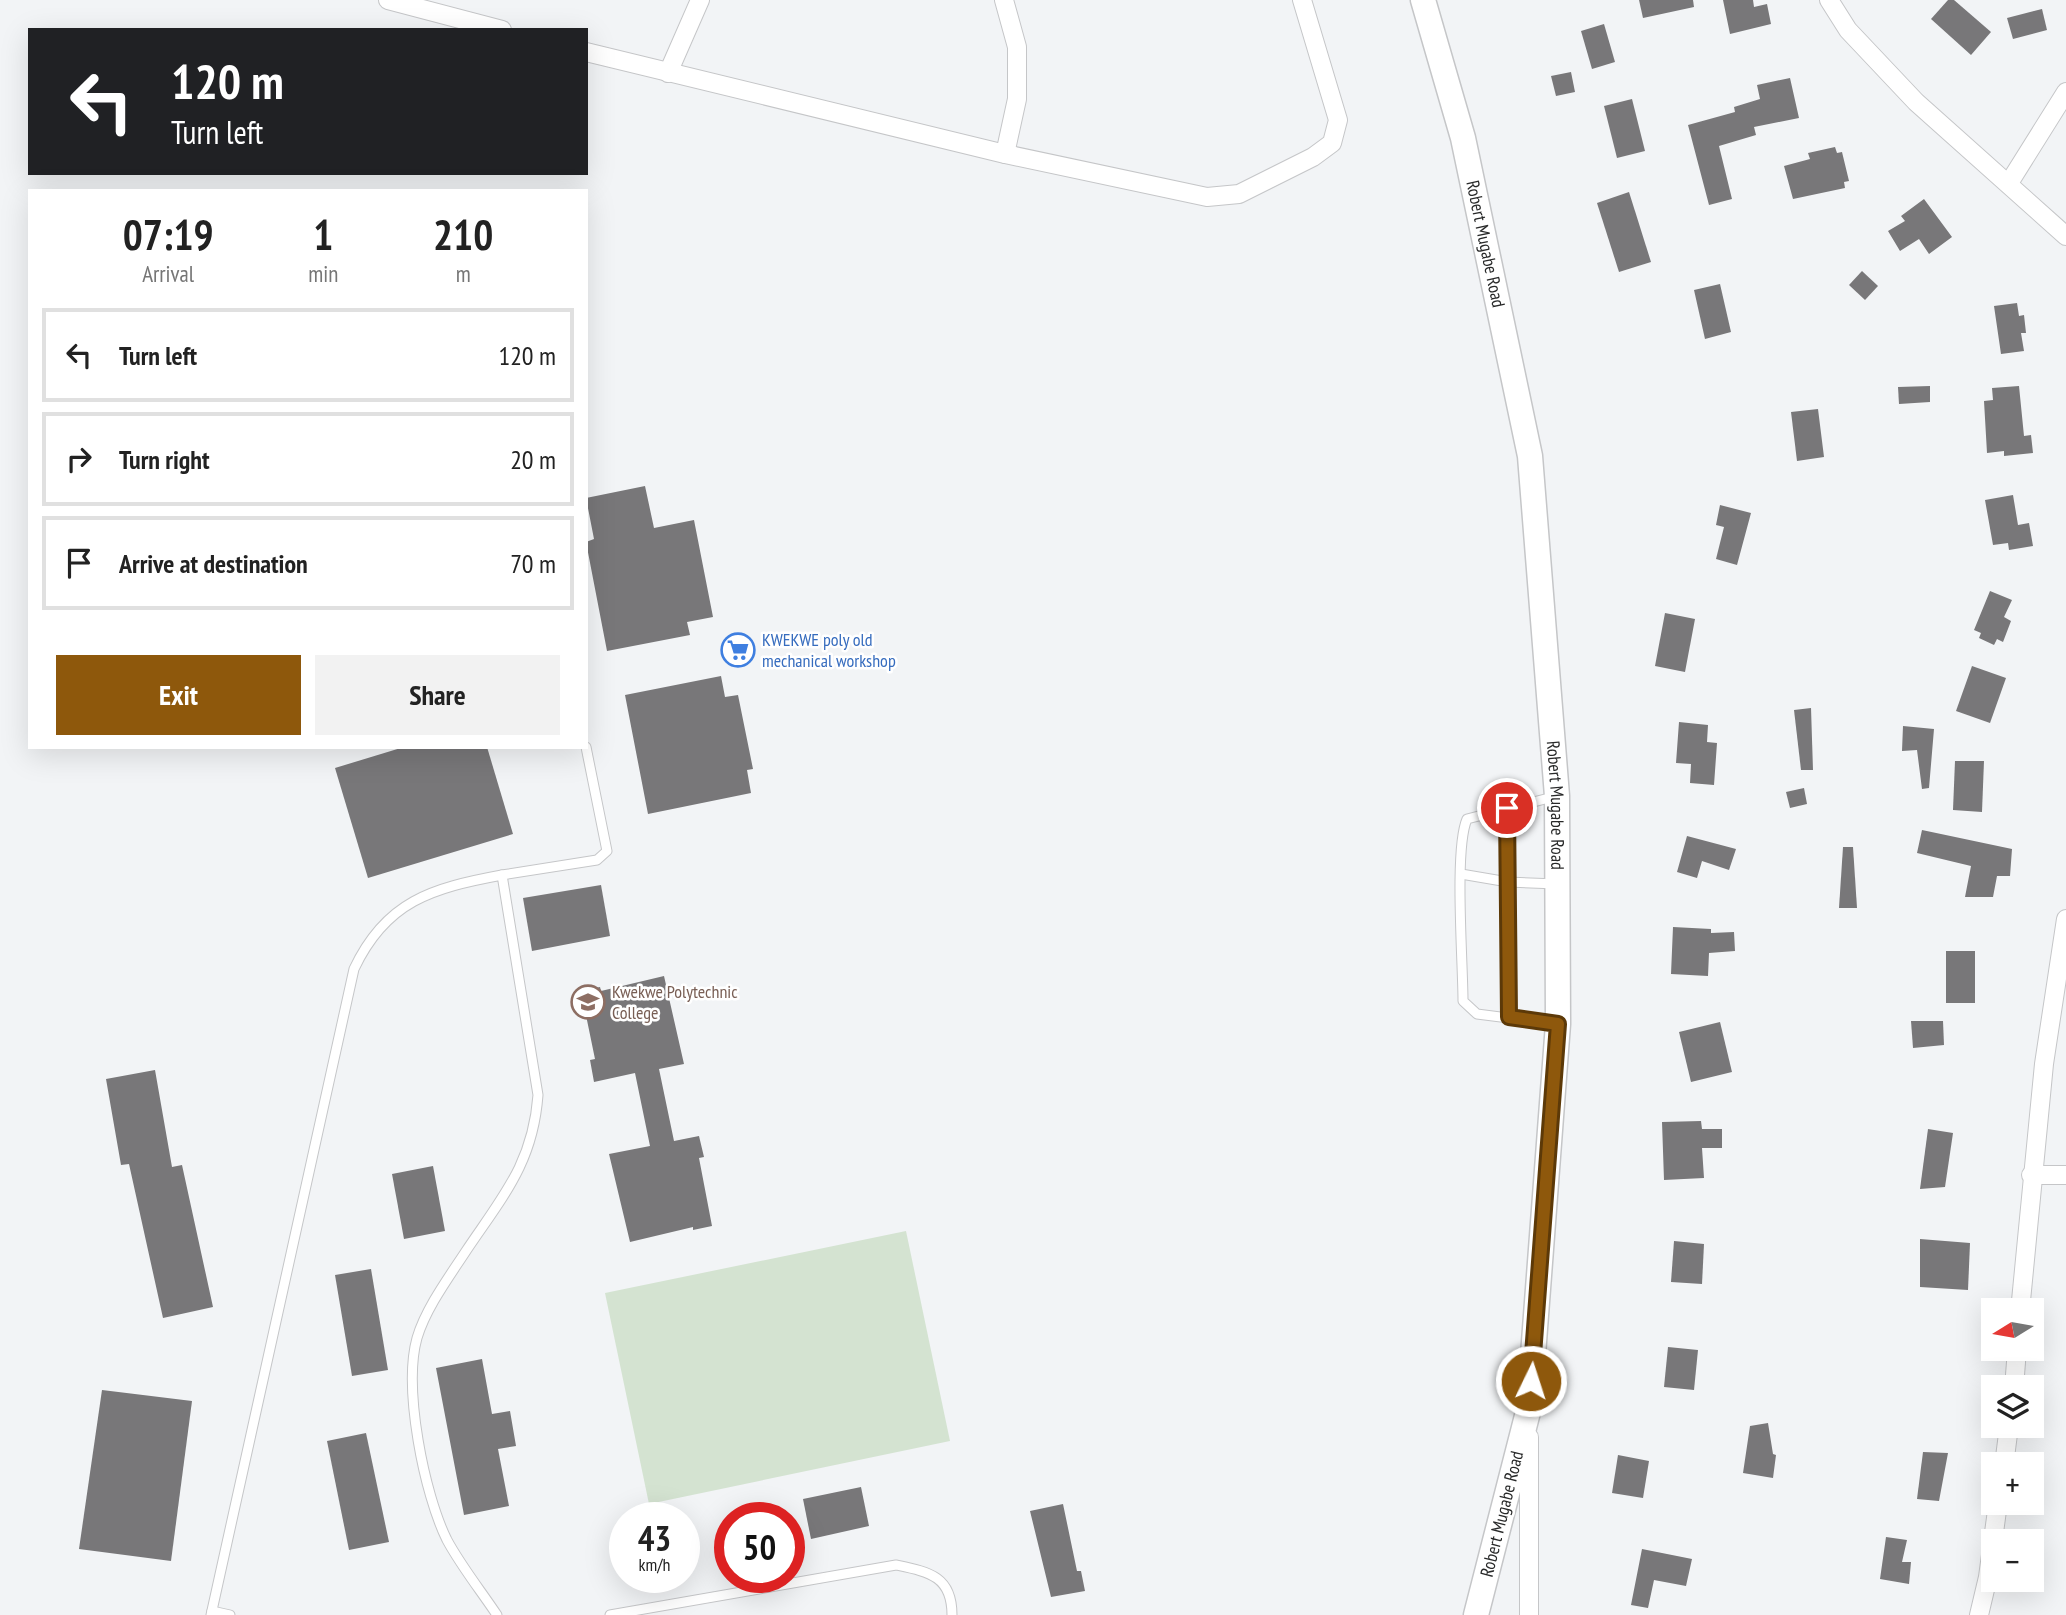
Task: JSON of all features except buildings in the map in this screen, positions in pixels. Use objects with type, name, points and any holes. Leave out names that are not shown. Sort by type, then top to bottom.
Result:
[{"type":"main road","name":"Robert Mugabe Road","points":[[1423,0],[1463,138],[1530,456],[1557,796],[1558,1024],[1529,1408],[1476,1615]]},
{"type":"street","points":[[388,0],[494,28]]},
{"type":"street","points":[[668,73],[701,0]]},
{"type":"street","points":[[1004,0],[1017,47],[1017,99],[1005,154]]},
{"type":"street","points":[[588,53],[1005,154],[1207,197],[1239,194],[1313,157],[1332,143],[1338,120],[1303,0]]},
{"type":"street","points":[[1829,0],[1847,30],[1916,102],[2066,236]]},
{"type":"street","points":[[2009,183],[2066,92]]},
{"type":"street","points":[[2021,1298],[2043,1063],[2066,919]]},
{"type":"street","points":[[2031,1175],[2066,1175]]},
{"type":"street","points":[[1529,1408],[1529,1615]]},
{"type":"street","points":[[1979,1615],[1988,1577],[1996,1515]]},
{"type":"lane","points":[[230,1615],[211,1613],[354,969],[365,945],[391,916],[415,900],[446,885],[597,859],[607,851],[586,749]]},
{"type":"lane","points":[[1557,796],[1467,819],[1462,829],[1461,874],[1463,1001],[1476,1014],[1558,1024]]},
{"type":"lane","points":[[1507,808],[1509,1017]]},
{"type":"lane","points":[[1461,874],[1508,882],[1559,884]]},
{"type":"lane","points":[[498,1615],[447,1540],[439,1518],[417,1433],[411,1375],[417,1337],[446,1281],[499,1205],[526,1158],[536,1127],[538,1095],[502,875]]},
{"type":"lane","points":[[610,1615],[896,1565],[920,1570],[945,1582],[952,1600],[952,1615]]},
{"type":"green space","points":[[906,1231],[950,1441],[649,1502],[605,1293]]},
{"type":"place","name":"KWEKWE poly old mechanical workshop","points":[[738,650]]},
{"type":"place","name":"Kwekwe Polytechnic College","points":[[588,1002]]},
{"type":"route","points":[[1507,808],[1509,1017],[1558,1024],[1531,1381]]}]
